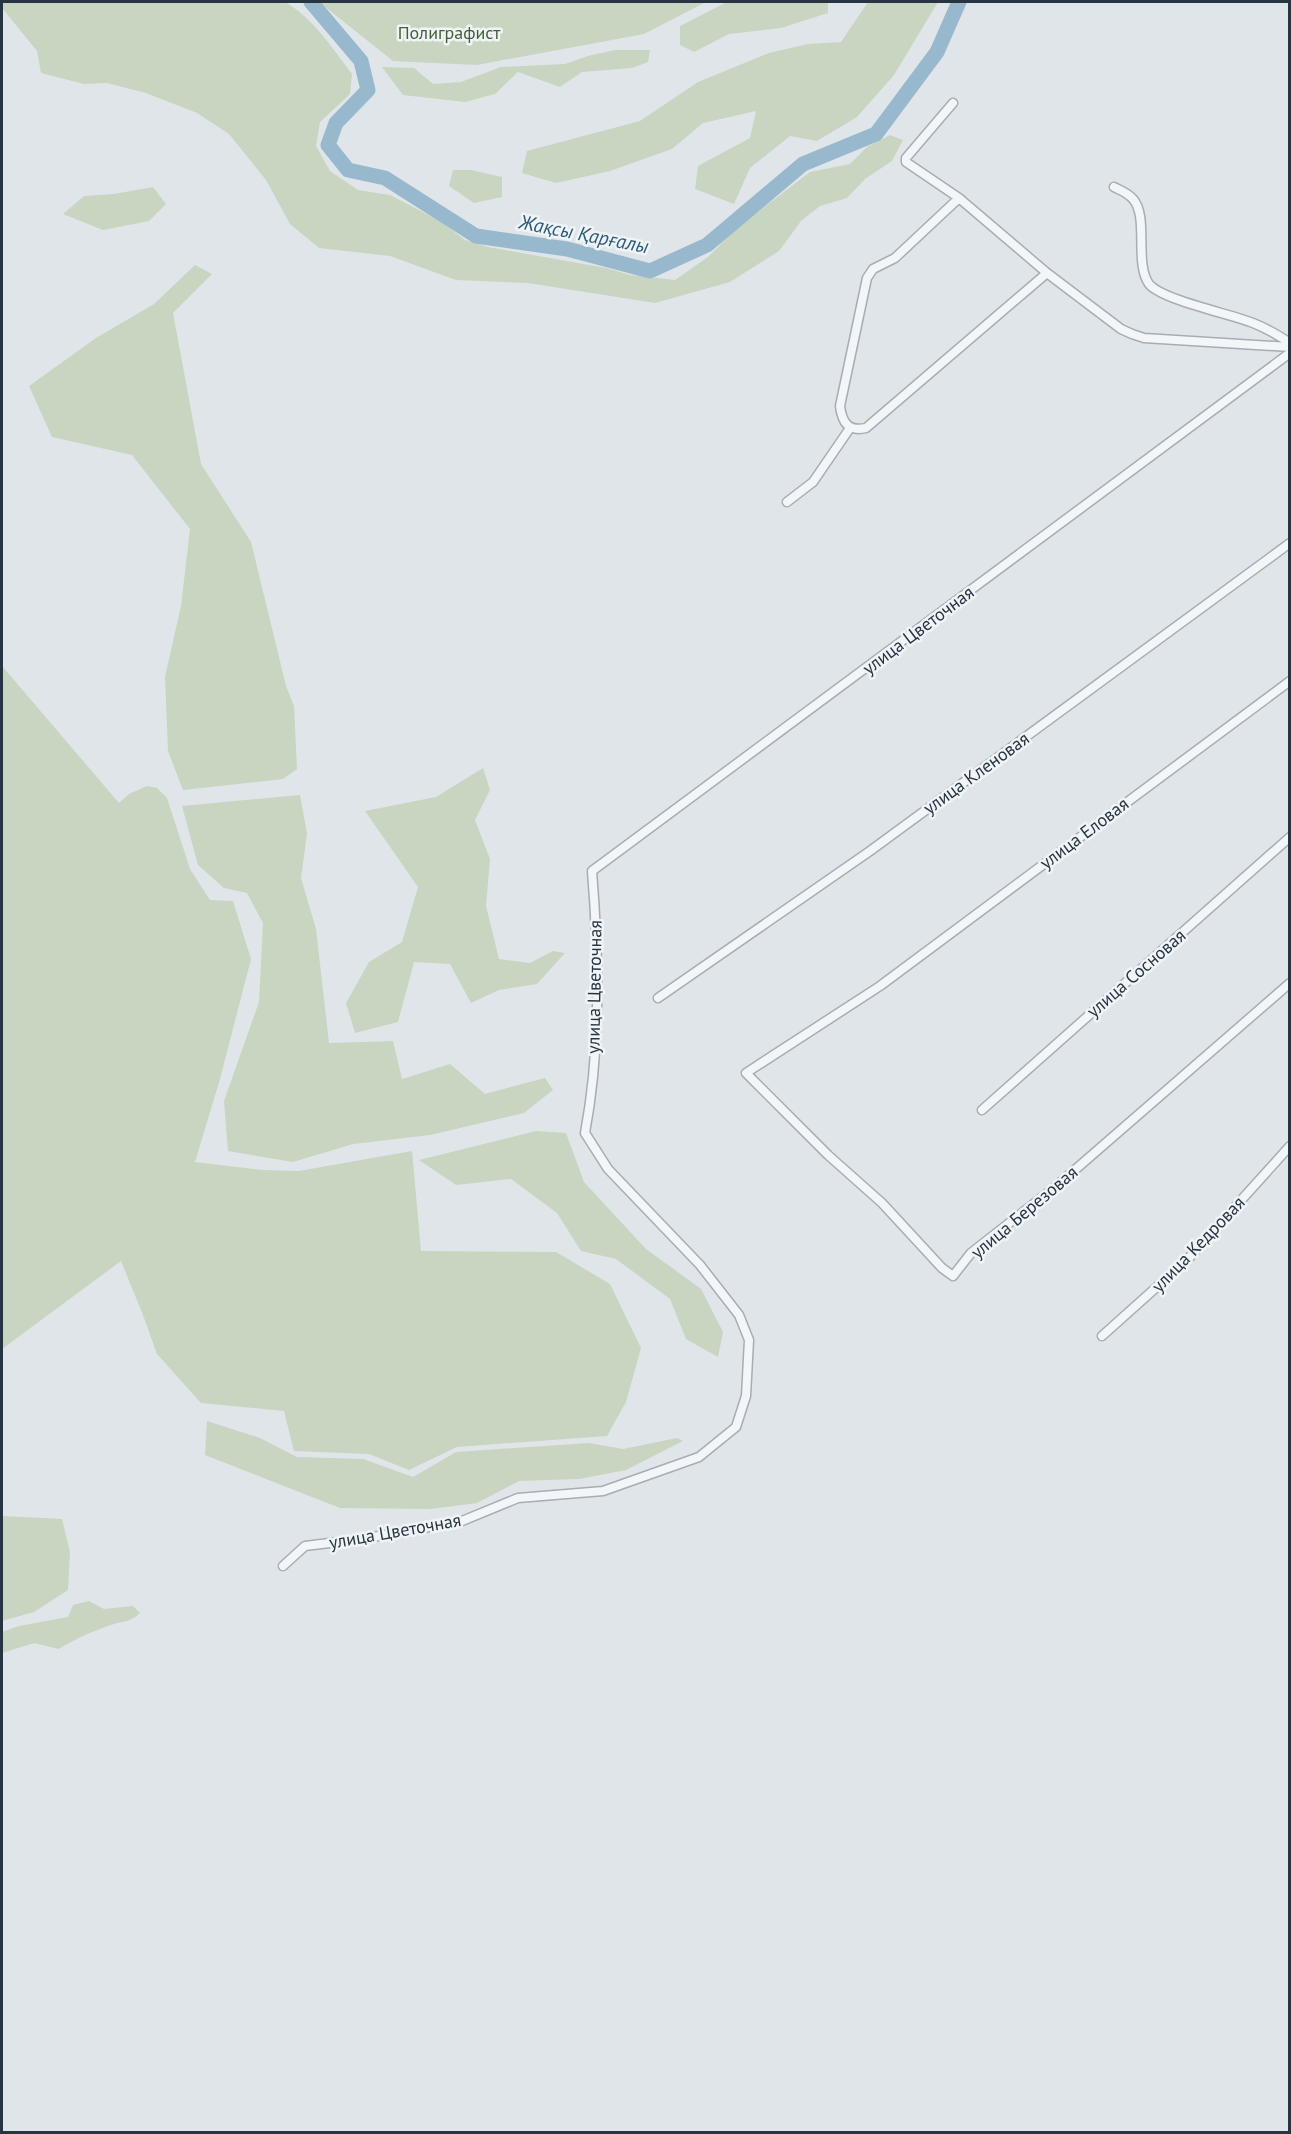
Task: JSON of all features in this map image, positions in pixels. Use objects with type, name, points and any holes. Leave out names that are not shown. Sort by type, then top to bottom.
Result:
[{"type":"street","points":[[953,104],[906,158],[906,162],[958,198],[1047,273],[1121,329],[1144,338],[1290,345]]},
{"type":"street","points":[[1114,186],[1132,198],[1138,207],[1142,262],[1150,286],[1168,296],[1253,323],[1290,345]]},
{"type":"street","points":[[958,198],[895,258],[873,269],[867,278],[840,406],[842,419],[850,428],[858,430],[866,428],[1047,273]]},
{"type":"street","name":"улица Цветочная","points":[[283,1566],[305,1546],[362,1539],[462,1521],[518,1498],[603,1491],[699,1457],[736,1427],[746,1396],[749,1340],[739,1315],[700,1265],[608,1169],[585,1133],[591,1103],[595,1048],[597,939],[592,871],[1290,353]]},
{"type":"street","points":[[787,502],[813,482],[850,428]]},
{"type":"street","name":"улица Кленовая","points":[[658,998],[880,844],[1290,543]]},
{"type":"street","name":"улица Еловая","points":[[746,1073],[879,986],[1290,681]]},
{"type":"street","name":"улица Сосновая","points":[[982,1110],[1290,837]]},
{"type":"street","name":"улица Березовая","points":[[746,1073],[828,1155],[882,1203],[942,1268],[953,1276],[972,1253],[1054,1188],[1290,983]]},
{"type":"street","name":"улица Кедровая","points":[[1102,1336],[1188,1260],[1290,1146]]},
{"type":"green space","points":[[2,2],[285,2],[313,25],[352,74],[350,94],[320,122],[316,146],[330,171],[358,190],[390,195],[440,221],[465,240],[488,247],[606,268],[630,275],[675,280],[708,257],[738,227],[810,172],[850,164],[867,147],[890,135],[903,140],[892,161],[865,179],[847,198],[820,206],[801,221],[779,251],[730,282],[655,303],[528,283],[456,280],[390,256],[319,248],[290,224],[266,180],[229,134],[197,113],[146,93],[107,83],[84,84],[41,73],[37,51],[2,8]]},
{"type":"green space","name":"Полиграфист","points":[[319,2],[706,2],[644,34],[477,65],[393,61]]},
{"type":"green space","points":[[727,2],[828,2],[828,13],[781,28],[729,34],[694,52],[680,45],[680,26]]},
{"type":"green space","points":[[868,2],[938,2],[894,75],[857,117],[817,141],[790,136],[750,168],[734,204],[695,189],[698,166],[750,138],[756,111],[703,123],[672,149],[610,171],[556,183],[522,173],[527,151],[640,121],[698,82],[769,53],[808,44],[841,42]]},
{"type":"green space","points":[[615,50],[650,50],[648,62],[632,68],[582,72],[560,87],[518,72],[495,94],[465,102],[403,95],[382,67],[414,68],[433,84],[461,82],[501,67],[565,64]]},
{"type":"green space","points":[[453,170],[471,170],[502,177],[502,197],[474,203],[449,186]]},
{"type":"green space","points":[[153,187],[166,204],[149,221],[103,230],[63,214],[84,196],[114,194]]},
{"type":"green space","points":[[195,265],[212,274],[173,313],[201,464],[251,542],[286,686],[294,706],[297,769],[283,779],[183,790],[168,751],[165,677],[181,606],[190,529],[132,455],[52,437],[29,386],[96,338],[154,304]]},
{"type":"green space","points":[[2,666],[119,803],[129,794],[147,786],[157,788],[167,798],[190,869],[210,900],[233,901],[251,959],[220,1079],[195,1162],[263,1170],[299,1171],[412,1151],[421,1251],[556,1252],[610,1284],[641,1348],[626,1402],[607,1436],[457,1447],[409,1470],[369,1454],[294,1451],[284,1411],[201,1403],[157,1354],[121,1261],[2,1349]]},
{"type":"green space","points":[[483,768],[490,790],[475,820],[490,859],[486,906],[499,959],[530,963],[553,951],[565,953],[537,984],[499,990],[471,1003],[450,964],[414,962],[398,1022],[355,1033],[346,1003],[369,962],[402,942],[418,887],[365,811],[436,797]]},
{"type":"green space","points":[[300,795],[307,834],[301,878],[316,929],[329,1043],[393,1041],[402,1079],[450,1064],[485,1094],[545,1078],[553,1090],[524,1113],[430,1135],[353,1144],[293,1162],[228,1151],[224,1101],[259,1002],[263,923],[247,893],[224,888],[198,865],[182,806]]},
{"type":"green space","points":[[536,1131],[566,1133],[584,1182],[646,1249],[701,1289],[723,1332],[718,1357],[686,1339],[670,1299],[616,1259],[581,1251],[557,1213],[511,1179],[456,1185],[419,1160]]},
{"type":"green space","points":[[207,1421],[260,1438],[297,1457],[363,1459],[413,1477],[456,1452],[589,1443],[623,1449],[677,1438],[683,1441],[626,1470],[579,1479],[519,1481],[477,1503],[431,1509],[340,1508],[205,1455]]},
{"type":"green space","points":[[2,1516],[62,1519],[70,1552],[68,1590],[34,1612],[2,1621]]},
{"type":"green space","points":[[89,1601],[104,1609],[133,1606],[140,1613],[129,1620],[91,1633],[59,1649],[34,1643],[2,1653],[2,1632],[19,1626],[68,1617],[73,1605]]},
{"type":"waterway","name":"Жақсы Қарғалы","points":[[311,2],[361,61],[368,90],[336,123],[328,145],[348,170],[385,178],[476,236],[567,249],[650,271],[707,245],[803,164],[876,134],[937,52],[959,2]]}]
